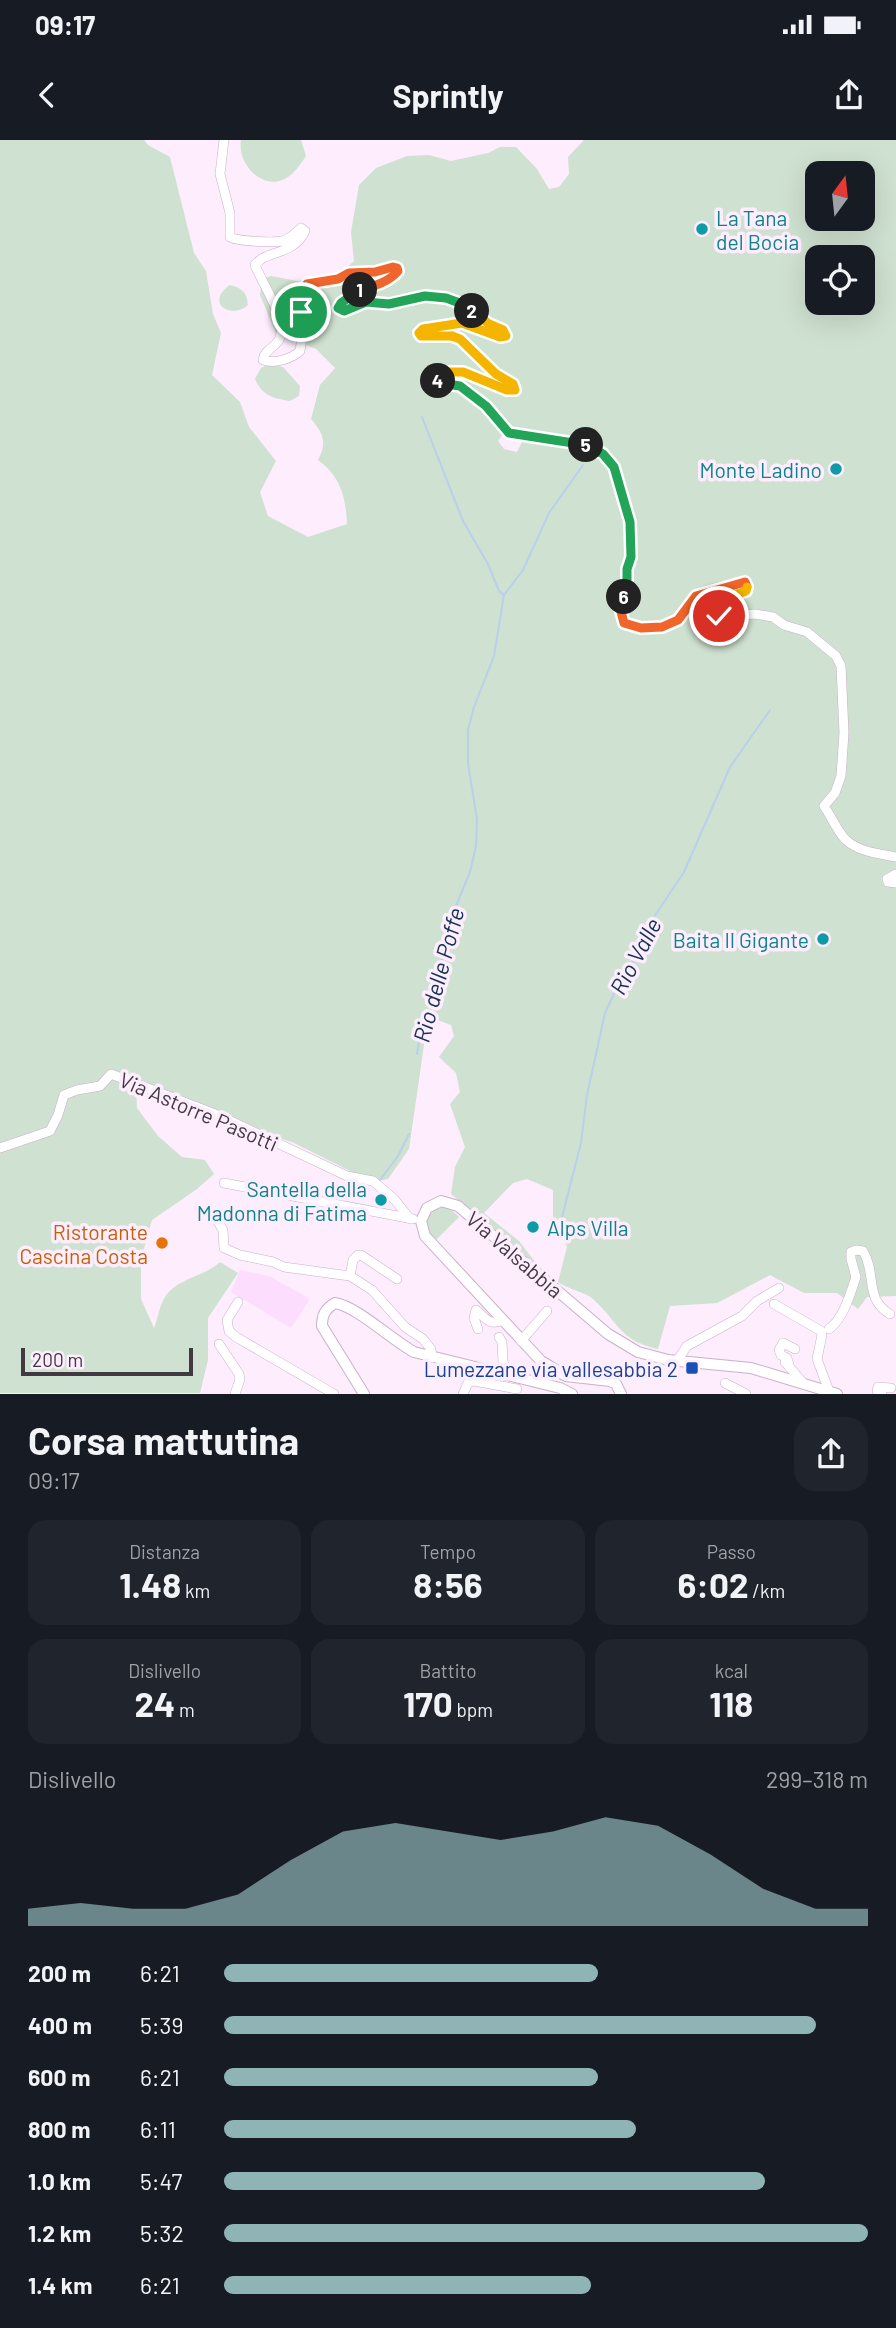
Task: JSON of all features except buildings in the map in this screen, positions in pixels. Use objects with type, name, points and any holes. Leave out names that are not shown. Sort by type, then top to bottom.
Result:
[{"type":"main road","name":"Via Valsabbia","points":[[416,1220],[433,1203],[449,1202],[458,1206],[608,1334],[639,1352],[677,1361],[735,1365],[833,1392]]},
{"type":"main road","points":[[416,1220],[433,1247],[541,1361],[566,1376],[610,1381],[616,1384],[621,1394]]},
{"type":"main road","points":[[364,1394],[322,1326],[322,1316],[328,1307],[335,1303],[350,1307],[397,1343],[414,1352],[516,1384],[572,1394]]},
{"type":"street","points":[[224,140],[220,174],[230,213],[230,237],[237,241],[247,239],[277,242],[285,241],[301,229],[305,231],[292,247],[259,260],[255,265],[281,325],[277,345],[267,351],[263,360],[276,361],[294,356],[300,351],[304,321],[299,295],[307,284],[338,279],[349,273],[375,272],[393,267],[398,271],[395,275],[353,294],[338,308],[344,311],[366,302],[389,304],[425,296],[446,298],[465,305],[489,324],[503,330],[506,336],[500,337],[462,323],[423,329],[419,333],[421,336],[452,336],[460,339],[496,374],[513,384],[515,390],[507,390],[463,372],[446,372],[438,381],[460,386],[486,406],[509,433],[590,445],[614,467],[631,532],[627,590],[620,608],[624,623],[641,628],[662,627],[678,620],[696,596],[745,582],[746,591],[727,598],[708,611],[706,618],[755,614],[773,617],[784,625],[807,632],[836,656],[841,666],[844,733],[841,776],[835,793],[824,806],[846,840],[877,854],[896,857]]},
{"type":"street","points":[[896,874],[887,879],[888,882],[896,883]]},
{"type":"street","name":"Via Astorre Pasotti","points":[[0,1148],[50,1132],[64,1095],[100,1086],[111,1074],[220,1116],[347,1175],[373,1181],[416,1220]]},
{"type":"street","points":[[224,1183],[416,1220]]},
{"type":"street","points":[[215,1217],[223,1230],[224,1248],[233,1253],[294,1269],[351,1276],[372,1290],[405,1327],[423,1339],[431,1349],[432,1357]]},
{"type":"street","points":[[820,1346],[830,1325],[836,1324],[856,1277],[850,1259],[851,1252],[863,1251],[870,1268],[877,1304],[890,1314]]},
{"type":"street","points":[[351,1276],[354,1260],[361,1255],[397,1279]]},
{"type":"street","points":[[677,1361],[687,1346],[742,1316],[757,1301],[779,1288]]},
{"type":"street","points":[[238,1302],[227,1320],[229,1331],[334,1394]]},
{"type":"street","name":"Via Valsabbia","points":[[774,1304],[821,1331],[817,1359],[833,1392]]},
{"type":"street","points":[[478,1329],[474,1318],[476,1310],[491,1322],[502,1320]]},
{"type":"street","name":"Via Valsabbia","points":[[521,1341],[547,1311]]},
{"type":"street","points":[[499,1338],[502,1342],[503,1362],[516,1384]]},
{"type":"street","points":[[789,1365],[787,1358],[781,1355],[780,1345],[783,1343],[795,1349]]},
{"type":"street","points":[[219,1344],[239,1374],[235,1394]]},
{"type":"street","points":[[776,1357],[789,1365],[804,1384]]},
{"type":"street","points":[[463,1394],[468,1383],[474,1381],[516,1384]]},
{"type":"street","points":[[725,1383],[746,1394]]},
{"type":"shaded area","points":[[240,1270],[269,1276],[310,1299],[291,1328],[231,1292]]},
{"type":"green space","points":[[0,140],[144,140],[170,157],[194,253],[206,271],[213,314],[221,333],[212,375],[240,402],[249,427],[276,461],[260,492],[268,516],[308,537],[347,524],[341,489],[332,474],[318,460],[323,449],[323,439],[311,419],[320,385],[335,368],[316,349],[276,333],[260,295],[262,279],[271,276],[302,282],[344,270],[354,261],[351,232],[359,185],[376,168],[407,156],[429,155],[451,161],[488,153],[500,147],[516,147],[537,169],[549,189],[559,187],[569,174],[568,157],[584,140],[896,140],[896,1296],[867,1297],[858,1309],[837,1293],[804,1293],[770,1275],[717,1303],[670,1306],[658,1349],[635,1341],[590,1297],[558,1282],[567,1247],[553,1218],[553,1190],[527,1179],[513,1183],[484,1213],[519,1241],[539,1267],[451,1194],[455,1167],[465,1147],[450,1104],[460,1092],[456,1073],[439,1057],[454,1036],[451,1025],[435,1019],[425,1038],[409,1149],[388,1179],[372,1182],[292,1142],[245,1128],[136,1088],[137,1108],[158,1136],[182,1157],[205,1160],[214,1174],[152,1220],[141,1259],[141,1299],[154,1328],[163,1301],[176,1286],[220,1262],[238,1273],[208,1318],[208,1360],[200,1393],[0,1393]],"holes":[[[503,434],[520,438],[522,442],[517,452],[504,449],[498,441]]]},
{"type":"green space","points":[[241,140],[301,140],[306,156],[286,178],[273,182],[258,177],[251,171],[242,156]]},
{"type":"green space","points":[[229,285],[243,291],[248,305],[243,309],[227,310],[220,304],[219,299]]},
{"type":"green space","points":[[269,364],[283,367],[300,386],[299,396],[290,401],[284,400],[261,389],[255,379],[261,368]]},
{"type":"green space","points":[[436,1207],[449,1209],[459,1217],[434,1242],[429,1233],[427,1219]]},
{"type":"waterway","points":[[422,417],[463,521],[488,564],[499,591],[504,595]]},
{"type":"waterway","name":"Rio delle Poffe","points":[[417,1054],[421,1030],[436,998],[447,928],[470,872],[476,846],[477,819],[468,764],[468,730],[494,656],[504,595],[523,570],[549,513],[583,465]]},
{"type":"waterway","name":"Rio Valle","points":[[560,1225],[581,1143],[587,1095],[605,1013],[621,979],[636,957],[650,923],[684,872],[730,767],[770,710]]},
{"type":"waterway","name":"Rio delle Poffe","points":[[380,1180],[398,1156],[409,1134]]},
{"type":"place","name":"La Tana del Bocia","points":[[702,229]]},
{"type":"place","name":"Monte Ladino","points":[[836,469]]},
{"type":"place","name":"Baita Il Gigante","points":[[823,939]]},
{"type":"place","name":"Santella della Madonna di Fatima","points":[[381,1200]]},
{"type":"place","name":"Alps Villa","points":[[533,1227]]},
{"type":"place","name":"Ristorante Cascina Costa","points":[[162,1243]]},
{"type":"place","name":"Lumezzane via vallesabbia 2","points":[[692,1368]]},
{"type":"route","points":[[301,312],[299,295],[307,284],[338,279],[349,273],[375,272],[393,267],[398,271],[395,275],[353,294],[339,304],[338,308],[344,311],[366,302],[389,304],[425,296],[446,298],[465,305],[478,317],[503,330],[506,336],[500,337],[462,323],[423,329],[419,333],[421,336],[452,336],[460,339],[496,374],[513,384],[515,390],[507,390],[463,372],[446,372],[438,381],[460,386],[486,406],[509,433],[590,445],[603,454],[614,467],[631,532],[627,590],[620,608],[624,623],[631,627],[662,627],[678,620],[696,596],[745,582],[746,591],[727,598],[706,614],[706,618],[719,616]]}]
